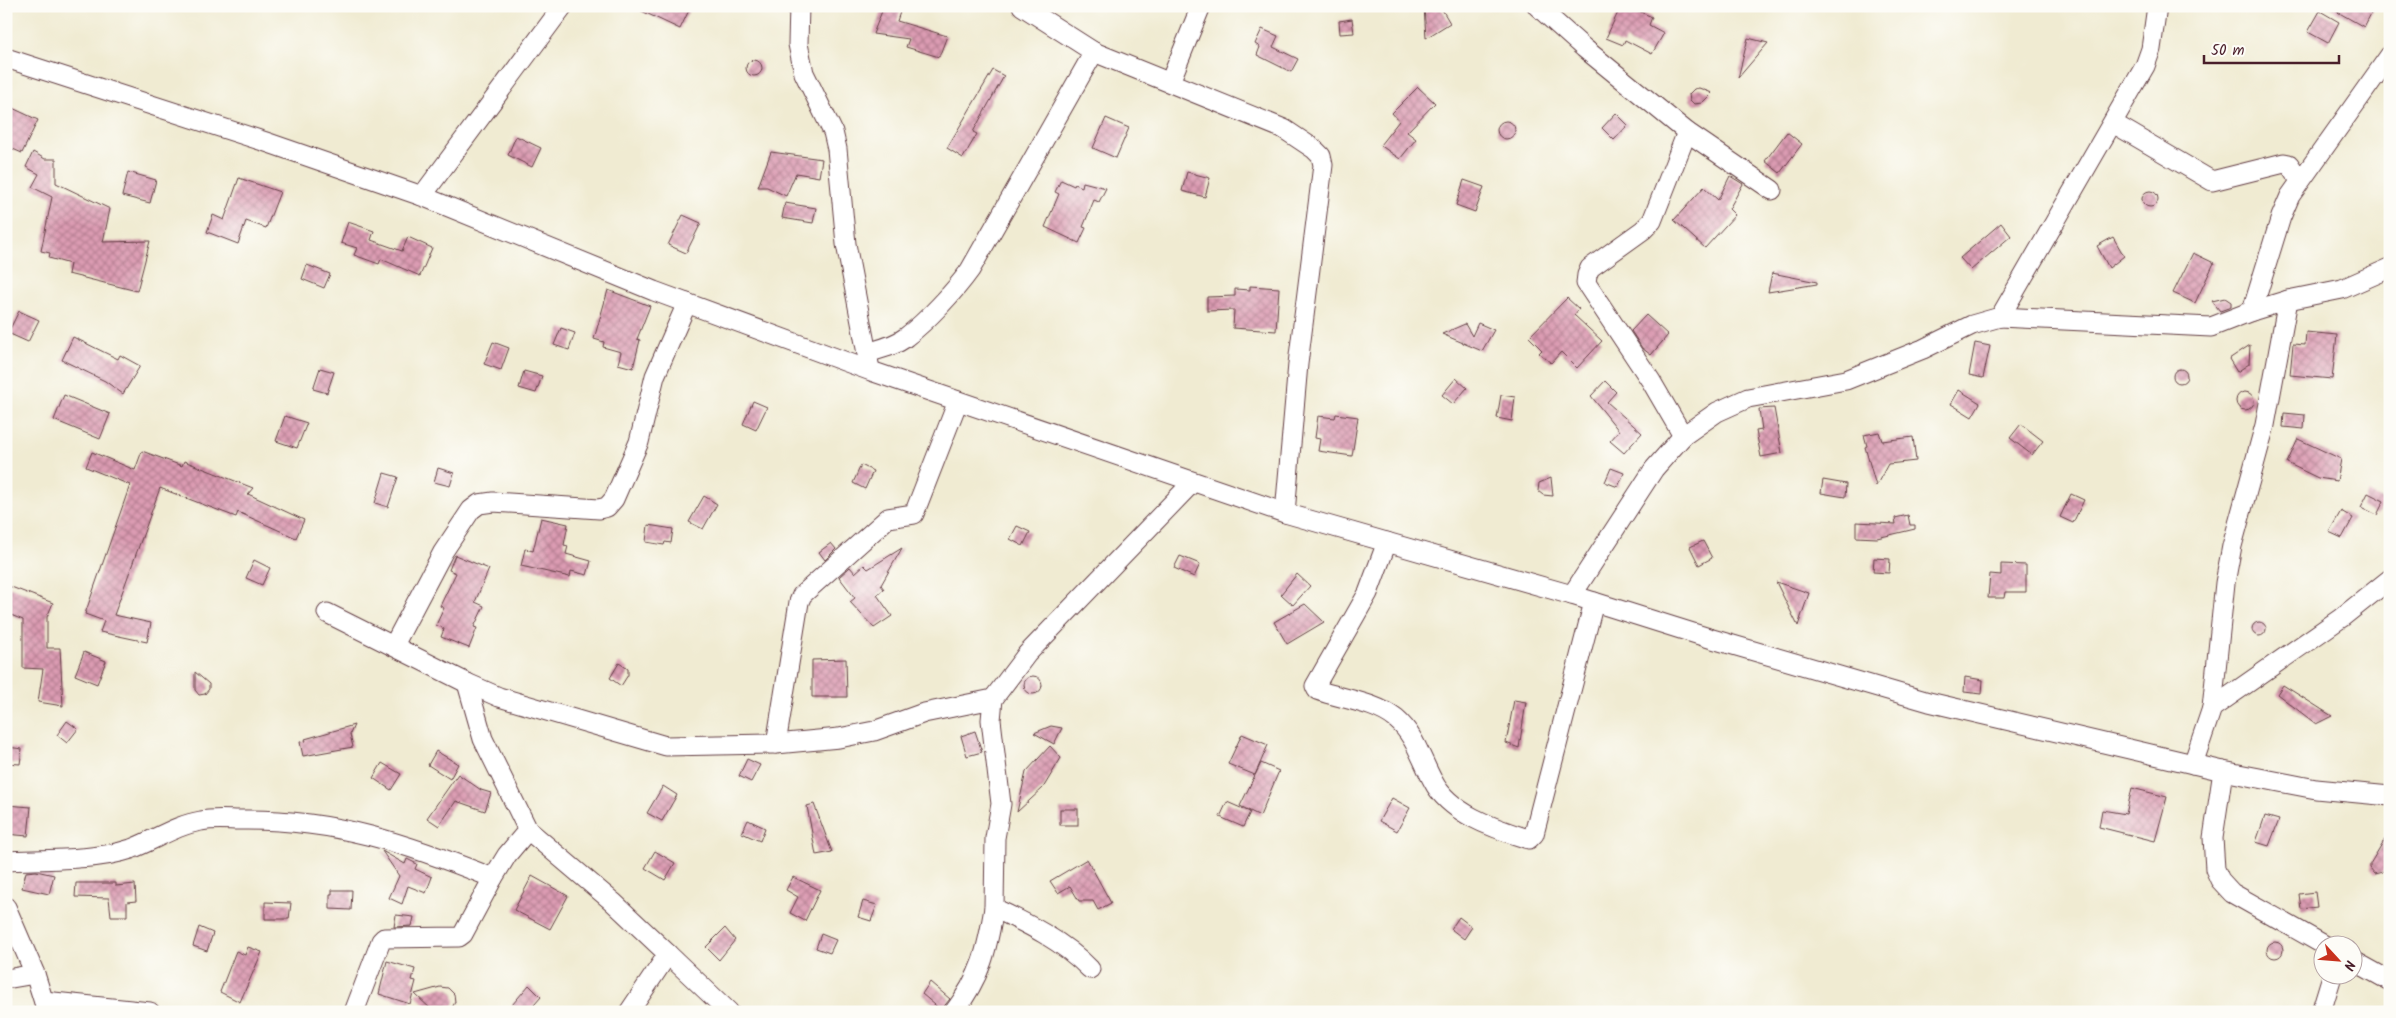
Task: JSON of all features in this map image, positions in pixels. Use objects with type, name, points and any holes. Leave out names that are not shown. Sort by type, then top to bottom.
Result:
[{"type":"street","points":[[422,196],[563,6]]},
{"type":"street","points":[[799,6],[798,44],[804,73],[833,132],[837,149],[846,244],[869,362]]},
{"type":"street","points":[[1022,6],[1094,52],[1284,129],[1314,149],[1321,156],[1323,165],[1298,364],[1285,513]]},
{"type":"street","points":[[1170,82],[1201,6]]},
{"type":"street","points":[[1537,6],[1584,48],[1687,132],[1772,190]]},
{"type":"street","points":[[2000,317],[2114,123],[2145,66],[2151,49],[2157,6]]},
{"type":"street","points":[[869,362],[890,346],[906,338],[959,284],[970,270],[1094,52]]},
{"type":"street","points":[[2252,311],[2280,217],[2300,179],[2390,55]]},
{"type":"street","points":[[6,58],[266,142],[422,196],[687,303],[869,362],[958,401],[1192,483],[1285,513],[1572,594],[1709,638],[1929,702],[2223,771],[2316,789],[2390,796]]},
{"type":"street","points":[[2114,123],[2212,181],[2284,162],[2289,164],[2300,179]]},
{"type":"street","points":[[1682,436],[1651,381],[1586,283],[1586,275],[1590,268],[1643,230],[1652,221],[1687,132]]},
{"type":"street","points":[[1572,594],[1654,469],[1682,436],[1716,412],[1748,398],[1846,380],[1923,349],[1972,325],[2000,317],[2211,327],[2252,311],[2288,300],[2342,290],[2390,268]]},
{"type":"street","points":[[2193,764],[2212,708],[2225,583],[2232,546],[2268,410],[2288,300]]},
{"type":"street","points":[[394,645],[443,552],[472,510],[479,504],[493,502],[600,509],[608,507],[632,459],[656,376],[687,303]]},
{"type":"street","points":[[776,744],[799,602],[802,595],[888,518],[914,514],[958,401]]},
{"type":"street","points":[[954,1012],[970,990],[984,961],[994,908],[995,838],[1001,804],[991,720],[993,699],[1027,654],[1192,483]]},
{"type":"street","points":[[1387,542],[1368,593],[1315,686],[1317,690],[1373,707],[1394,718],[1410,733],[1434,783],[1447,797],[1468,815],[1487,826],[1525,838],[1529,839],[1534,834],[1594,602]]},
{"type":"street","points":[[2212,708],[2341,618],[2390,579]]},
{"type":"street","points":[[327,613],[499,697],[666,746],[776,744],[839,738],[874,731],[924,713],[993,699]]},
{"type":"street","points":[[467,683],[483,739],[528,830],[613,902],[729,1012]]},
{"type":"street","points":[[2223,771],[2214,838],[2215,869],[2220,880],[2232,893],[2314,939]]},
{"type":"street","points":[[6,861],[96,855],[130,849],[183,825],[202,820],[265,820],[343,828],[380,836],[430,852],[493,878]]},
{"type":"street","points":[[354,1012],[381,941],[384,938],[458,937],[463,934],[507,855],[528,830]]},
{"type":"street","points":[[6,907],[35,974],[45,1006],[150,1012]]},
{"type":"street","points":[[994,908],[1036,928],[1081,960],[1090,969]]},
{"type":"street","points":[[629,1012],[668,954]]},
{"type":"street","points":[[2364,967],[2390,981]]},
{"type":"street","points":[[6,979],[35,974]]},
{"type":"street","points":[[2321,1012],[2329,986]]},
{"type":"building","points":[[631,6],[691,6],[680,29]]},
{"type":"building","points":[[884,6],[902,6],[897,21],[947,36],[939,57],[906,47],[909,39],[873,34]]},
{"type":"building","points":[[1424,6],[1440,6],[1450,23],[1426,38]]},
{"type":"building","points":[[1621,6],[1627,6],[1652,17],[1649,25],[1664,33],[1652,54],[1625,40],[1623,45],[1606,38]]},
{"type":"building","points":[[2327,6],[2375,6],[2364,27]]},
{"type":"building","points":[[2320,11],[2339,22],[2328,43],[2308,32]]},
{"type":"building","points":[[1352,19],[1354,33],[1340,34],[1339,21]]},
{"type":"building","points":[[1262,29],[1278,36],[1273,47],[1298,59],[1291,72],[1257,55],[1260,47],[1255,44]]},
{"type":"building","points":[[1748,38],[1768,43],[1738,78]]},
{"type":"building","points":[[754,60],[760,62],[762,68],[760,74],[754,76],[748,74],[746,68],[748,62]]},
{"type":"building","points":[[993,70],[1004,76],[973,132],[977,134],[963,158],[947,148]]},
{"type":"building","points":[[1418,87],[1435,103],[1407,132],[1416,139],[1400,159],[1380,145],[1399,121],[1392,113]]},
{"type":"building","points":[[1699,88],[1712,93],[1702,103],[1694,104],[1690,100],[1689,94],[1694,89]]},
{"type":"building","points":[[6,105],[38,120],[22,153],[6,146]]},
{"type":"building","points":[[1616,113],[1628,125],[1614,140],[1602,128]]},
{"type":"building","points":[[1106,118],[1129,128],[1116,158],[1093,148]]},
{"type":"building","points":[[1502,121],[1510,121],[1515,126],[1513,137],[1502,139],[1497,134],[1497,126]]},
{"type":"building","points":[[1787,132],[1802,144],[1780,173],[1765,161]]},
{"type":"building","points":[[516,136],[541,148],[532,167],[508,155]]},
{"type":"building","points":[[33,152],[45,159],[56,159],[56,183],[110,209],[103,242],[150,241],[137,291],[68,274],[70,264],[49,258],[50,253],[41,251],[52,197],[32,187],[39,174],[26,167]]},
{"type":"building","points":[[771,152],[822,159],[819,177],[796,173],[786,196],[767,187],[758,187]]},
{"type":"building","points":[[128,172],[156,180],[150,203],[122,196]]},
{"type":"building","points":[[1187,172],[1210,178],[1205,197],[1182,191]]},
{"type":"building","points":[[1730,176],[1743,184],[1729,209],[1735,215],[1705,248],[1674,220],[1704,187],[1718,200]]},
{"type":"building","points":[[239,178],[280,192],[266,228],[246,221],[238,244],[207,232],[213,215],[224,220]]},
{"type":"building","points":[[1061,180],[1074,186],[1075,184],[1082,187],[1083,182],[1106,188],[1099,202],[1094,200],[1083,227],[1086,228],[1079,243],[1045,227],[1059,194],[1055,192]]},
{"type":"building","points":[[1464,180],[1484,187],[1475,212],[1456,205]]},
{"type":"building","points":[[2150,191],[2156,193],[2158,199],[2156,205],[2150,207],[2144,205],[2142,199],[2144,193]]},
{"type":"building","points":[[785,203],[816,208],[813,223],[782,218]]},
{"type":"building","points":[[683,215],[701,223],[686,253],[668,245]]},
{"type":"building","points":[[348,222],[374,231],[371,240],[402,251],[408,237],[432,248],[420,276],[381,259],[379,264],[354,255],[357,248],[341,243]]},
{"type":"building","points":[[2001,223],[2011,236],[1971,270],[1960,258]]},
{"type":"building","points":[[2113,237],[2124,256],[2109,268],[2097,246]]},
{"type":"building","points":[[2193,253],[2214,263],[2195,303],[2173,293]]},
{"type":"building","points":[[307,265],[330,274],[324,288],[302,279]]},
{"type":"building","points":[[1772,273],[1817,282],[1817,284],[1768,292]]},
{"type":"building","points":[[1250,286],[1279,288],[1276,331],[1233,328],[1234,310],[1207,311],[1207,297],[1235,296],[1235,289],[1250,290]]},
{"type":"building","points":[[608,290],[650,306],[637,339],[640,340],[633,368],[618,364],[621,352],[603,347],[604,342],[594,339]]},
{"type":"building","points":[[1567,298],[1579,309],[1574,315],[1602,341],[1577,368],[1561,352],[1551,363],[1539,353],[1542,350],[1529,337]]},
{"type":"building","points":[[2225,298],[2231,302],[2231,307],[2220,311],[2212,301]]},
{"type":"building","points":[[19,311],[39,320],[28,342],[8,333]]},
{"type":"building","points":[[1646,315],[1668,335],[1651,355],[1642,348],[1631,331]]},
{"type":"building","points":[[1478,323],[1494,330],[1482,351],[1442,334],[1465,324],[1472,336]]},
{"type":"building","points":[[561,328],[575,333],[569,350],[554,345]]},
{"type":"building","points":[[2306,332],[2337,335],[2332,379],[2290,375],[2293,344],[2305,345]]},
{"type":"building","points":[[73,337],[118,359],[120,355],[140,366],[123,394],[105,381],[62,360]]},
{"type":"building","points":[[493,342],[509,348],[501,370],[484,364]]},
{"type":"building","points":[[1975,343],[1990,346],[1983,378],[1969,375]]},
{"type":"building","points":[[2250,345],[2249,364],[2237,372],[2229,359]]},
{"type":"building","points":[[320,368],[334,372],[327,393],[313,389]]},
{"type":"building","points":[[2177,369],[2183,369],[2187,376],[2183,383],[2177,383],[2173,379],[2173,373]]},
{"type":"building","points":[[524,371],[542,376],[536,393],[519,388]]},
{"type":"building","points":[[1456,378],[1467,388],[1453,404],[1442,395]]},
{"type":"building","points":[[1605,381],[1616,392],[1607,402],[1642,433],[1624,453],[1610,441],[1619,431],[1591,396]]},
{"type":"building","points":[[1959,390],[1980,403],[1972,417],[1951,404]]},
{"type":"building","points":[[2241,392],[2249,392],[2254,397],[2252,408],[2241,410],[2236,405],[2236,397]]},
{"type":"building","points":[[64,395],[110,414],[100,439],[54,420]]},
{"type":"building","points":[[1501,395],[1515,397],[1512,421],[1497,418]]},
{"type":"building","points":[[753,401],[767,407],[756,430],[743,424]]},
{"type":"building","points":[[1774,408],[1782,453],[1761,457],[1756,431],[1762,430],[1759,409]]},
{"type":"building","points":[[2284,413],[2305,415],[2304,429],[2283,427]]},
{"type":"building","points":[[1336,414],[1358,417],[1352,456],[1318,451],[1320,439],[1315,438],[1318,416],[1335,418]]},
{"type":"building","points":[[285,416],[307,423],[297,448],[276,441]]},
{"type":"building","points":[[2021,424],[2043,441],[2032,455],[2010,438]]},
{"type":"building","points":[[1879,432],[1882,441],[1913,437],[1916,461],[1888,464],[1876,486],[1865,447],[1867,446],[1864,435]]},
{"type":"building","points":[[2298,439],[2341,459],[2337,481],[2318,478],[2287,463]]},
{"type":"building","points":[[142,451],[182,466],[184,461],[253,488],[248,494],[304,520],[296,538],[238,512],[236,517],[160,488],[114,615],[151,623],[147,642],[100,632],[104,621],[85,614],[130,485],[86,467],[92,452],[135,470]]},
{"type":"building","points":[[861,465],[873,471],[865,489],[853,483]]},
{"type":"building","points":[[438,468],[454,473],[450,486],[434,482]]},
{"type":"building","points":[[1611,468],[1624,473],[1618,487],[1605,482]]},
{"type":"building","points":[[384,473],[398,477],[388,507],[375,503]]},
{"type":"building","points":[[1551,478],[1553,496],[1543,495],[1538,491],[1539,483]]},
{"type":"building","points":[[1823,480],[1846,484],[1845,497],[1821,493]]},
{"type":"building","points":[[2368,493],[2384,501],[2377,515],[2361,507]]},
{"type":"building","points":[[2071,494],[2084,500],[2073,523],[2060,517]]},
{"type":"building","points":[[704,496],[717,504],[703,529],[689,522]]},
{"type":"building","points":[[2341,511],[2353,518],[2342,538],[2329,532]]},
{"type":"building","points":[[1908,515],[1910,525],[1915,525],[1915,529],[1877,538],[1856,537],[1856,522],[1896,524],[1895,518]]},
{"type":"building","points":[[541,518],[568,524],[564,545],[568,546],[566,554],[591,561],[587,575],[571,571],[570,577],[521,566],[525,549],[533,551]]},
{"type":"building","points":[[648,525],[673,529],[671,543],[665,542],[664,545],[646,542]]},
{"type":"building","points":[[1017,526],[1030,532],[1023,546],[1010,539]]},
{"type":"building","points":[[1703,541],[1712,558],[1699,565],[1690,547]]},
{"type":"building","points":[[831,543],[836,549],[825,560],[819,552]]},
{"type":"building","points":[[902,548],[881,585],[884,589],[877,595],[892,616],[874,628],[850,602],[855,598],[839,577],[850,567],[855,573],[864,565],[868,569]]},
{"type":"building","points":[[455,555],[489,569],[475,602],[484,606],[474,627],[477,628],[469,648],[441,637],[444,629],[436,625],[444,608],[440,606],[456,573],[449,570]]},
{"type":"building","points":[[1180,556],[1200,564],[1194,577],[1174,568]]},
{"type":"building","points":[[1874,558],[1890,559],[1889,573],[1873,572]]},
{"type":"building","points":[[254,560],[270,568],[262,585],[246,578]]},
{"type":"building","points":[[2001,564],[2026,565],[2026,592],[2005,592],[2004,598],[1988,598],[1990,574],[2001,575]]},
{"type":"building","points":[[1297,574],[1310,586],[1293,605],[1281,594]]},
{"type":"building","points":[[1776,582],[1809,593],[1798,626]]},
{"type":"building","points":[[6,585],[53,603],[47,617],[47,648],[60,648],[63,706],[38,702],[43,669],[23,668],[23,620],[6,613]]},
{"type":"building","points":[[1305,604],[1324,622],[1287,644],[1274,622]]},
{"type":"building","points":[[2256,622],[2262,622],[2266,629],[2262,636],[2256,636],[2252,632],[2252,626]]},
{"type":"building","points":[[84,652],[106,661],[97,684],[75,675]]},
{"type":"building","points":[[846,659],[847,697],[812,697],[812,660]]},
{"type":"building","points":[[619,663],[628,669],[628,675],[621,686],[610,678]]},
{"type":"building","points":[[195,672],[209,684],[209,689],[205,694],[199,695],[195,690]]},
{"type":"building","points":[[1029,676],[1037,676],[1042,681],[1040,692],[1029,694],[1024,689],[1024,681]]},
{"type":"building","points":[[1965,677],[1983,680],[1982,694],[1964,692]]},
{"type":"building","points":[[2283,685],[2332,716],[2316,724],[2277,694]]},
{"type":"building","points":[[1514,700],[1526,702],[1519,748],[1506,743]]},
{"type":"building","points":[[67,721],[78,729],[67,743],[57,735]]},
{"type":"building","points":[[354,725],[350,734],[353,747],[303,756],[300,742]]},
{"type":"building","points":[[1051,726],[1062,728],[1054,744],[1034,733]]},
{"type":"building","points":[[975,731],[982,752],[967,756],[961,736]]},
{"type":"building","points":[[1242,734],[1268,745],[1255,775],[1228,764]]},
{"type":"building","points":[[1050,746],[1061,758],[1043,788],[1017,812],[1026,772]]},
{"type":"building","points":[[8,747],[22,749],[20,764],[6,763]]},
{"type":"building","points":[[436,751],[458,764],[450,779],[428,765]]},
{"type":"building","points":[[747,759],[760,765],[751,782],[739,776]]},
{"type":"building","points":[[382,763],[401,774],[391,790],[373,778]]},
{"type":"building","points":[[1261,763],[1279,771],[1260,816],[1240,806]]},
{"type":"building","points":[[458,774],[481,790],[491,793],[485,811],[456,801],[439,826],[427,818]]},
{"type":"building","points":[[663,786],[677,795],[662,821],[647,813]]},
{"type":"building","points":[[2132,788],[2167,797],[2155,841],[2099,827],[2102,810],[2126,814]]},
{"type":"building","points":[[1392,798],[1410,808],[1397,831],[1379,821]]},
{"type":"building","points":[[1227,802],[1250,812],[1243,827],[1220,817]]},
{"type":"building","points":[[814,804],[832,852],[816,855],[807,806]]},
{"type":"building","points":[[7,805],[31,807],[28,836],[6,834]]},
{"type":"building","points":[[1060,809],[1078,809],[1078,825],[1060,825]]},
{"type":"building","points":[[2265,816],[2279,820],[2269,846],[2256,842]]},
{"type":"building","points":[[748,820],[765,828],[760,841],[742,833]]},
{"type":"building","points":[[2385,839],[2385,868],[2383,872],[2375,874],[2370,868],[2370,864]]},
{"type":"building","points":[[382,851],[405,864],[407,859],[417,864],[415,869],[432,877],[426,893],[408,886],[402,904],[389,898],[399,876]]},
{"type":"building","points":[[655,851],[675,863],[665,880],[645,868]]},
{"type":"building","points":[[1087,859],[1111,903],[1098,910],[1093,901],[1079,901],[1070,886],[1058,893],[1050,881]]},
{"type":"building","points":[[36,871],[54,875],[49,894],[22,888],[26,872]]},
{"type":"building","points":[[532,876],[568,896],[550,929],[514,910]]},
{"type":"building","points":[[793,877],[820,890],[805,921],[790,913],[798,897],[786,890]]},
{"type":"building","points":[[76,883],[116,883],[116,886],[135,884],[136,901],[127,902],[127,916],[111,916],[109,898],[75,897]]},
{"type":"building","points":[[332,890],[352,890],[351,910],[330,909],[330,894],[332,894]]},
{"type":"building","points":[[2315,892],[2317,907],[2301,909],[2299,894]]},
{"type":"building","points":[[863,901],[877,905],[871,921],[858,917]]},
{"type":"building","points":[[265,902],[291,903],[289,919],[265,919]]},
{"type":"building","points":[[396,915],[414,917],[412,926],[394,927]]},
{"type":"building","points":[[1459,917],[1472,927],[1464,939],[1451,929]]},
{"type":"building","points":[[199,927],[213,933],[207,951],[193,946]]},
{"type":"building","points":[[725,928],[735,940],[719,960],[706,947]]},
{"type":"building","points":[[821,934],[836,940],[830,953],[816,948]]},
{"type":"building","points":[[2275,942],[2283,950],[2275,958],[2267,950]]},
{"type":"building","points":[[248,947],[262,952],[240,1002],[220,992],[236,951],[245,955]]},
{"type":"building","points":[[387,961],[415,969],[412,980],[416,981],[410,1004],[379,994]]},
{"type":"building","points":[[930,982],[950,999],[941,1010],[922,994]]},
{"type":"building","points":[[529,985],[541,997],[528,1012],[520,1012],[512,1005]]},
{"type":"building","points":[[440,987],[448,988],[454,994],[455,1002],[450,1012],[434,1012],[415,994]]}]
